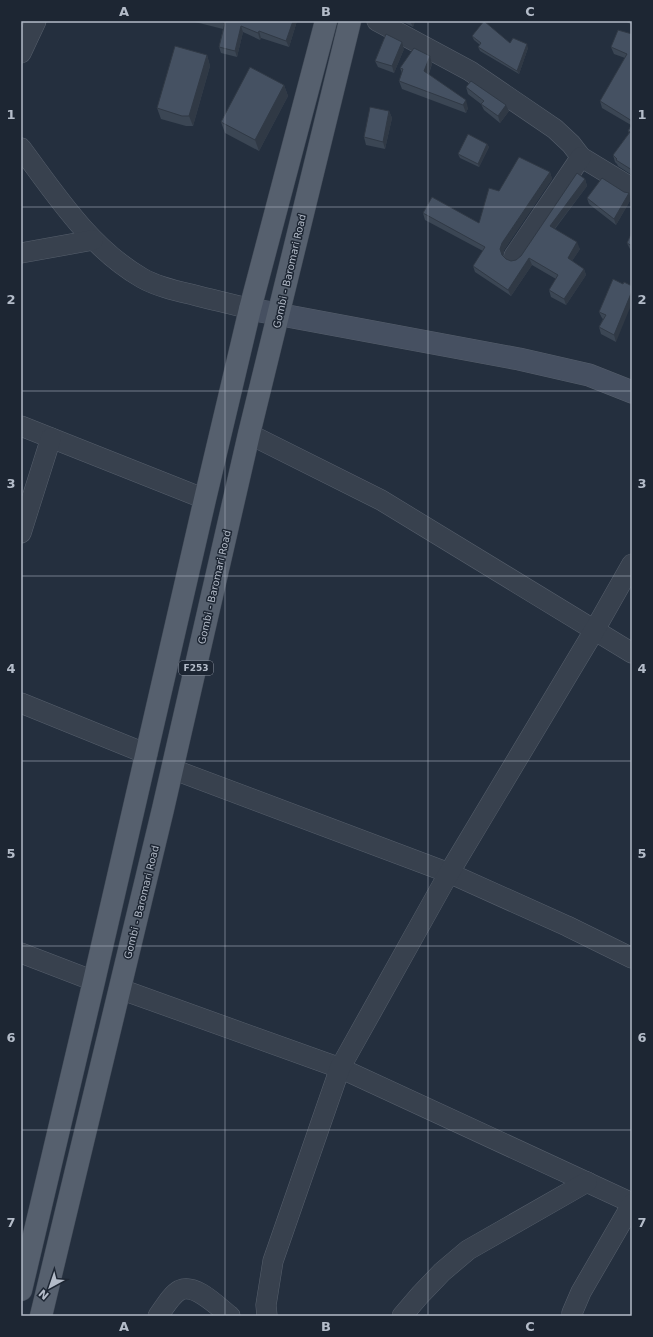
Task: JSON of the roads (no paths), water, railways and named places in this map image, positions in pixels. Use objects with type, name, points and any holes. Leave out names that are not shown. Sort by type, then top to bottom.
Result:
[{"type":"main road","name":"F253","points":[[21,1290],[250,309],[326,21]]},
{"type":"main road","name":"Gombi - Baromari Road","points":[[41,1316],[172,769],[249,434],[350,21]]},
{"type":"street","points":[[21,53],[36,21]]},
{"type":"street","points":[[377,21],[470,71],[503,92],[555,129],[571,144],[581,157],[632,188]]},
{"type":"street","points":[[21,148],[72,216],[93,240],[119,262],[143,278],[170,289],[250,309],[519,358],[589,375],[632,392]]},
{"type":"street","points":[[514,256],[581,157]]},
{"type":"street","points":[[21,253],[93,240]]},
{"type":"street","points":[[21,426],[205,499]]},
{"type":"street","points":[[249,434],[381,500],[632,653]]},
{"type":"street","points":[[21,533],[51,438]]},
{"type":"street","points":[[267,1316],[266,1305],[273,1261],[340,1068],[449,873],[594,631],[632,564]]},
{"type":"street","points":[[21,702],[147,754]]},
{"type":"street","points":[[172,769],[449,873],[567,926],[632,958]]},
{"type":"street","points":[[21,953],[94,981]]},
{"type":"street","points":[[120,989],[340,1068],[632,1204],[581,1292],[572,1313],[573,1316]]},
{"type":"street","points":[[402,1316],[442,1272],[468,1250],[587,1182]]},
{"type":"street","points":[[158,1316],[171,1298],[180,1290],[189,1289],[201,1292],[230,1316]]}]
